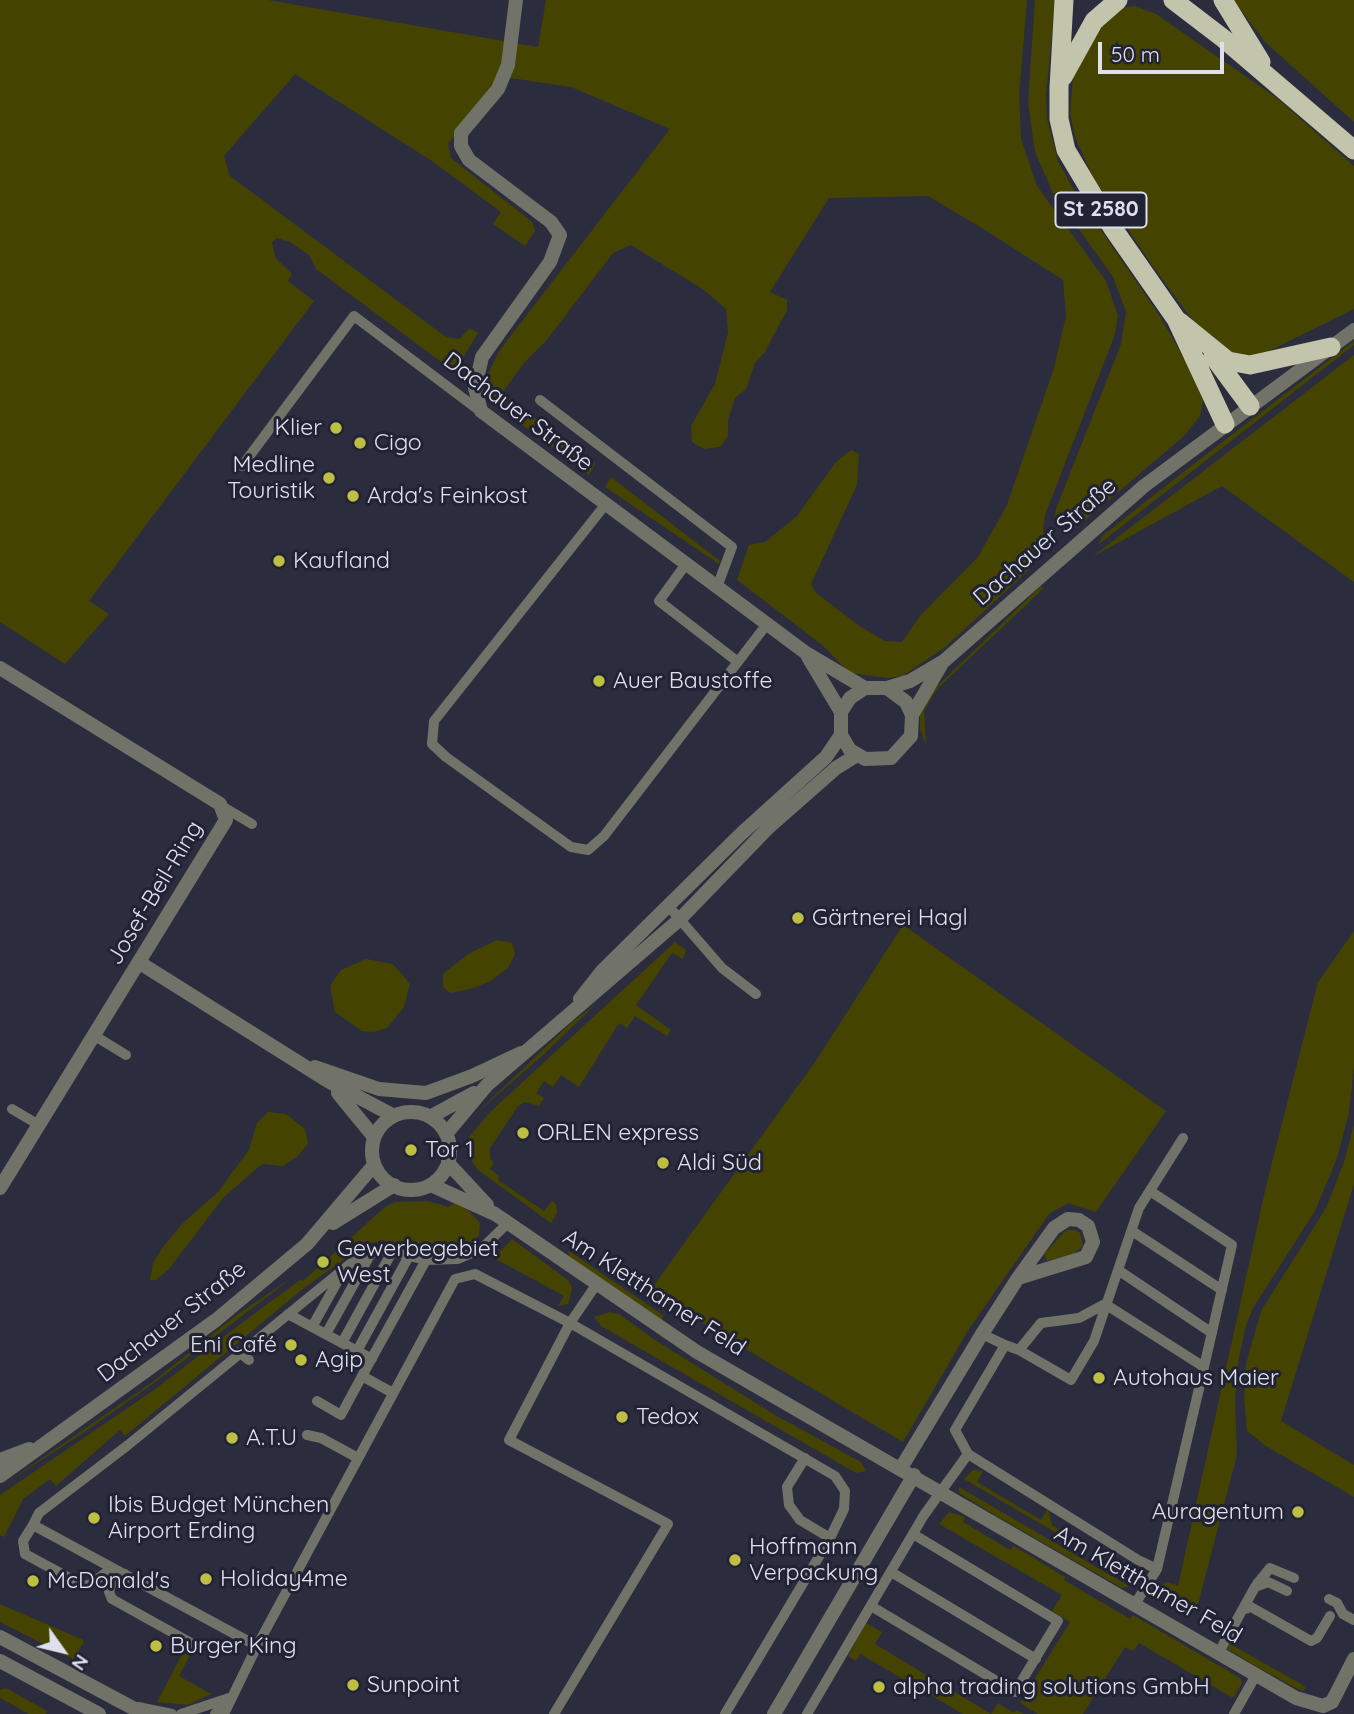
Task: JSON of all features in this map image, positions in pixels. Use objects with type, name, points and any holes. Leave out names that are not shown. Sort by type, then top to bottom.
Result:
[{"type":"highway","name":"St 2580","points":[[1063,0],[1059,88],[1062,135],[1075,167],[1112,228],[1176,319],[1225,424]]},
{"type":"highway","points":[[1059,88],[1094,21],[1118,0]]},
{"type":"highway","points":[[1173,0],[1271,78],[1354,150]]},
{"type":"highway","points":[[1223,0],[1271,78]]},
{"type":"highway","name":"St 2580","points":[[1176,319],[1228,361],[1250,365],[1331,347]]},
{"type":"highway","name":"St 2580","points":[[1207,346],[1250,406]]},
{"type":"street","points":[[481,411],[475,388],[482,357],[550,262],[560,235],[551,222],[469,160],[461,146],[461,133],[498,89],[508,65],[516,0]]},
{"type":"street","name":"Dachauer Straße","points":[[481,411],[806,653],[866,688],[887,688],[910,681],[944,661],[1144,485],[1354,330]]},
{"type":"street","name":"Dachauer Straße","points":[[806,653],[841,712]]},
{"type":"street","name":"Dachauer Straße","points":[[858,755],[882,760],[899,752],[911,736],[912,715],[944,661]]},
{"type":"street","name":"Josef-Beil-Ring","points":[[0,668],[220,804],[226,820],[0,1188]]},
{"type":"street","points":[[674,914],[742,833],[825,757],[841,735],[841,712],[850,698],[866,688]]},
{"type":"street","points":[[887,688],[906,702],[912,715]]},
{"type":"street","points":[[446,1134],[487,1085],[564,1019],[602,971],[674,914],[836,768],[858,755],[841,735]]},
{"type":"street","points":[[140,963],[328,1081],[394,1116]]},
{"type":"street","points":[[299,1061],[379,1089],[417,1093],[441,1089],[531,1047]]},
{"type":"street","points":[[328,1081],[374,1137]]},
{"type":"street","points":[[430,1117],[487,1085]]},
{"type":"street","points":[[412,1112],[430,1117],[446,1134],[448,1163],[431,1185],[412,1189],[394,1185],[382,1177],[374,1164],[374,1137],[384,1123],[394,1116],[412,1112]]},
{"type":"street","name":"Am Kletthamer Feld","points":[[448,1163],[495,1214]]},
{"type":"street","name":"Dachauer Straße","points":[[321,1231],[374,1164]]},
{"type":"street","name":"Dachauer Straße","points":[[0,1476],[216,1320],[321,1231],[394,1185]]},
{"type":"street","name":"Am Kletthamer Feld","points":[[431,1185],[495,1214],[697,1352],[1296,1698],[1323,1706],[1338,1695],[1354,1659]]},
{"type":"street","points":[[774,1714],[982,1334],[1018,1278],[1062,1221],[1079,1220],[1088,1226],[1093,1242],[1086,1257],[1018,1278]]},
{"type":"street","name":"Dachauer Straße","points":[[0,1460],[47,1443]]},
{"type":"street","points":[[0,1637],[144,1714]]},
{"type":"street","points":[[0,1662],[99,1714]]},
{"type":"lane","name":"Dachauer Straße","points":[[242,466],[354,316],[481,411]]},
{"type":"lane","points":[[540,400],[732,547],[718,587]]},
{"type":"lane","points":[[605,505],[434,721],[432,744],[446,757],[571,847],[588,850],[604,836],[767,624]]},
{"type":"lane","points":[[686,564],[659,601],[738,663]]},
{"type":"lane","points":[[220,804],[252,824]]},
{"type":"lane","points":[[674,914],[722,968],[756,994]]},
{"type":"lane","points":[[95,1036],[125,1055]]},
{"type":"lane","points":[[12,1109],[39,1125]]},
{"type":"lane","points":[[982,1334],[1019,1350],[1071,1380],[1094,1341],[1139,1208],[1183,1138]]},
{"type":"lane","points":[[1135,1604],[1157,1569],[1232,1245],[1150,1191]]},
{"type":"lane","points":[[112,1568],[91,1584],[84,1586],[25,1553],[23,1541],[39,1513],[128,1445],[205,1379],[356,1259],[383,1250],[426,1260],[458,1259],[481,1249],[508,1223]]},
{"type":"lane","points":[[1132,1231],[1222,1290]]},
{"type":"lane","points":[[342,1343],[392,1252]]},
{"type":"lane","points":[[326,1334],[370,1255]]},
{"type":"lane","points":[[357,1351],[409,1256]]},
{"type":"lane","points":[[458,1259],[461,1275]]},
{"type":"lane","points":[[317,1401],[341,1415],[426,1260]]},
{"type":"lane","points":[[313,1327],[345,1268]]},
{"type":"lane","points":[[1118,1270],[1212,1333]]},
{"type":"lane","points":[[224,1714],[229,1698],[449,1287],[461,1275],[480,1276],[570,1323],[835,1476],[845,1491],[844,1509],[830,1538],[724,1714]]},
{"type":"lane","points":[[554,1714],[667,1524],[509,1440],[570,1323],[596,1285]]},
{"type":"lane","points":[[1019,1350],[1041,1323],[1079,1318],[1105,1304]]},
{"type":"lane","points":[[1105,1304],[1204,1367]]},
{"type":"lane","points":[[288,1314],[372,1359]]},
{"type":"lane","points":[[1005,1345],[956,1430],[968,1454],[1157,1569]]},
{"type":"lane","points":[[239,1352],[249,1360]]},
{"type":"lane","points":[[362,1376],[393,1392]]},
{"type":"lane","points":[[307,1435],[321,1438],[358,1458]]},
{"type":"lane","points":[[807,1714],[939,1491],[968,1454]]},
{"type":"lane","points":[[805,1458],[787,1487],[789,1505],[800,1520],[830,1538]]},
{"type":"lane","points":[[33,1525],[257,1646]]},
{"type":"lane","points":[[871,1606],[1015,1692],[1058,1621],[913,1534]]},
{"type":"lane","points":[[1219,1652],[1255,1587],[1270,1568],[1294,1578]]},
{"type":"lane","points":[[891,1572],[1036,1658]]},
{"type":"lane","points":[[125,1574],[111,1585],[108,1592],[112,1600],[193,1644]]},
{"type":"lane","points":[[1255,1587],[1268,1582],[1287,1591]]},
{"type":"lane","points":[[1329,1599],[1337,1603],[1343,1614]]},
{"type":"lane","points":[[1242,1610],[1251,1607],[1311,1641],[1317,1638],[1326,1613],[1343,1614],[1354,1620]]},
{"type":"lane","points":[[1234,1714],[1256,1675]]},
{"type":"lane","points":[[181,1714],[229,1698]]},
{"type":"lane","points":[[215,1714],[229,1698]]},
{"type":"lane","points":[[125,1704],[172,1714]]},
{"type":"shaded area","points":[[0,0],[268,0],[538,47],[546,0],[1027,0],[1019,95],[1021,139],[1037,186],[1106,281],[1118,316],[1114,337],[1045,515],[1043,531],[1048,544],[1030,569],[944,648],[902,676],[888,678],[850,673],[821,644],[737,580],[749,545],[765,542],[797,516],[836,462],[851,450],[859,454],[857,485],[811,584],[815,592],[858,625],[885,641],[902,642],[920,616],[978,557],[1007,505],[1054,368],[1066,316],[1063,280],[985,230],[928,196],[829,198],[770,292],[787,300],[787,310],[765,352],[755,363],[746,389],[735,398],[728,420],[728,436],[720,447],[704,449],[692,442],[691,426],[715,384],[728,333],[726,309],[704,290],[631,245],[613,253],[546,341],[524,363],[502,393],[595,464],[589,475],[497,406],[488,374],[499,351],[670,129],[571,87],[504,77],[448,144],[451,158],[532,222],[535,231],[525,246],[493,224],[501,212],[432,161],[295,74],[224,156],[230,176],[446,337],[459,339],[470,328],[478,333],[465,354],[460,376],[316,269],[309,255],[290,242],[277,238],[272,242],[275,257],[292,274],[288,281],[314,301],[89,601],[109,614],[65,664],[0,622]]},
{"type":"shaded area","points":[[1035,0],[1055,0],[1046,96],[1047,119],[1058,161],[1075,192],[1159,315],[1188,365],[1203,401],[1200,416],[1184,436],[1083,522],[1067,529],[1061,529],[1054,522],[1056,509],[1121,344],[1126,312],[1113,277],[1053,193],[1035,152],[1028,102]]},
{"type":"shaded area","points":[[1233,0],[1354,0],[1354,122],[1265,42]]},
{"type":"shaded area","points":[[1134,6],[1156,14],[1278,99],[1354,166],[1354,309],[1257,357],[1235,356],[1196,325],[1152,265],[1094,179],[1075,137],[1070,113],[1073,78],[1098,27],[1123,8]]},
{"type":"shaded area","points":[[1354,341],[1354,345],[1099,544],[1102,536]]},
{"type":"shaded area","points":[[1354,355],[1354,582],[1222,486],[1092,557]]},
{"type":"shaded area","points":[[611,477],[720,561],[719,564],[605,487]]},
{"type":"shaded area","points":[[1041,586],[1043,589],[937,689],[924,711],[926,745],[920,729],[920,715],[933,690]]},
{"type":"shaded area","points":[[903,925],[1166,1111],[1096,1212],[1068,1203],[1049,1214],[969,1329],[903,1442],[649,1292],[815,1062]]},
{"type":"shaded area","points":[[1354,931],[1354,1066],[1349,1112],[1337,1158],[1315,1211],[1253,1308],[1246,1325],[1239,1357],[1235,1398],[1237,1455],[1196,1612],[1154,1590],[1167,1582],[1178,1586],[1267,1182],[1318,982]]},
{"type":"shaded area","points":[[497,940],[512,943],[515,954],[508,968],[489,982],[470,989],[450,993],[443,987],[443,974],[468,954]]},
{"type":"shaded area","points":[[675,942],[686,950],[683,959],[672,953],[636,1005],[671,1030],[667,1036],[635,1016],[627,1028],[619,1023],[579,1087],[561,1075],[553,1087],[544,1081],[536,1093],[544,1098],[539,1106],[525,1102],[518,1106],[490,1148],[490,1158],[494,1163],[490,1169],[499,1176],[498,1180],[544,1211],[552,1201],[556,1204],[557,1213],[551,1223],[478,1170],[468,1156],[469,1137],[490,1112]]},
{"type":"shaded area","points":[[366,959],[393,964],[410,984],[404,1007],[387,1028],[374,1032],[362,1031],[335,1012],[330,986],[341,970]]},
{"type":"shaded area","points":[[595,1005],[544,1054],[471,1118],[572,1022]]},
{"type":"shaded area","points":[[268,1112],[286,1114],[305,1129],[308,1144],[297,1157],[282,1166],[262,1164],[223,1198],[169,1269],[156,1280],[150,1280],[153,1263],[163,1247],[183,1223],[218,1192],[249,1150],[257,1123]]},
{"type":"shaded area","points":[[1354,1124],[1354,1184],[1281,1421],[1354,1465],[1354,1497],[1266,1446],[1247,1431],[1244,1398],[1246,1364],[1261,1311],[1326,1208],[1344,1162]]},
{"type":"shaded area","points":[[428,1201],[448,1207],[455,1203],[469,1211],[480,1223],[479,1235],[473,1241],[452,1250],[418,1251],[382,1240],[363,1246],[304,1288],[125,1436],[120,1430],[56,1486],[50,1479],[23,1499],[4,1537],[0,1535],[0,1495],[154,1390],[300,1280],[303,1281],[386,1206],[396,1202]]},
{"type":"shaded area","points":[[1066,1230],[1080,1233],[1083,1246],[1073,1254],[1047,1261],[1044,1254]]},
{"type":"shaded area","points":[[512,1239],[568,1280],[572,1288],[568,1304],[558,1306],[564,1296],[494,1258]]},
{"type":"shaded area","points":[[568,1251],[664,1316],[660,1321],[569,1257]]},
{"type":"shaded area","points":[[293,1277],[154,1383],[0,1487],[151,1383],[238,1314]]},
{"type":"shaded area","points":[[610,1312],[619,1314],[655,1340],[775,1415],[861,1462],[866,1471],[856,1473],[601,1326],[594,1317]]},
{"type":"shaded area","points":[[973,1470],[983,1471],[977,1482],[1041,1520],[1048,1509],[1052,1525],[1088,1548],[1084,1549],[964,1479]]},
{"type":"shaded area","points":[[959,1487],[1130,1586],[1122,1588],[1000,1518],[959,1493]]},
{"type":"shaded area","points":[[949,1512],[965,1517],[963,1522],[1010,1550],[1014,1546],[1065,1577],[1064,1580],[1130,1619],[1133,1615],[1240,1678],[1242,1683],[1233,1698],[1139,1643],[1133,1651],[1125,1647],[1083,1714],[1038,1714],[1020,1703],[1070,1622],[1052,1611],[1062,1595],[939,1524]]},
{"type":"shaded area","points":[[0,1604],[84,1642],[73,1659],[0,1622]]},
{"type":"shaded area","points":[[866,1623],[882,1632],[875,1644],[991,1714],[963,1714],[860,1654],[856,1661],[848,1656]]},
{"type":"shaded area","points":[[1230,1644],[1306,1688],[1303,1691],[1261,1669],[1227,1649]]},
{"type":"shaded area","points":[[185,1649],[190,1655],[179,1676],[211,1694],[188,1705],[157,1702]]},
{"type":"shaded area","points":[[6,1688],[47,1711],[46,1714],[29,1714],[0,1698],[0,1690]]},
{"type":"shaded area","points":[[998,1703],[1014,1713],[1016,1710],[1024,1714],[991,1714]]},
{"type":"place","name":"Klier","points":[[336,428]]},
{"type":"place","name":"Cigo","points":[[360,443]]},
{"type":"place","name":"Medline Touristik","points":[[329,478]]},
{"type":"place","name":"Arda's Feinkost","points":[[353,496]]},
{"type":"place","name":"Kaufland","points":[[279,561]]},
{"type":"place","name":"Auer Baustoffe","points":[[599,681]]},
{"type":"place","name":"Gärtnerei Hagl","points":[[798,918]]},
{"type":"place","name":"ORLEN express","points":[[523,1133]]},
{"type":"place","name":"Tor 1","points":[[411,1150]]},
{"type":"place","name":"Aldi Süd","points":[[663,1163]]},
{"type":"place","name":"Gewerbegebiet West","points":[[323,1262]]},
{"type":"place","name":"Eni Café","points":[[291,1345]]},
{"type":"place","name":"Agip","points":[[301,1360]]},
{"type":"place","name":"Autohaus Maier","points":[[1099,1378]]},
{"type":"place","name":"Tedox","points":[[622,1417]]},
{"type":"place","name":"A.T.U","points":[[232,1438]]},
{"type":"place","name":"Auragentum","points":[[1298,1512]]},
{"type":"place","name":"Ibis Budget München Airport Erding","points":[[94,1518]]},
{"type":"place","name":"Hoffmann Verpackung","points":[[735,1560]]},
{"type":"place","name":"Holiday4me","points":[[206,1579]]},
{"type":"place","name":"McDonald's","points":[[33,1581]]},
{"type":"place","name":"Burger King","points":[[156,1646]]},
{"type":"place","name":"Sunpoint","points":[[353,1685]]},
{"type":"place","name":"alpha trading solutions GmbH","points":[[879,1687]]}]
